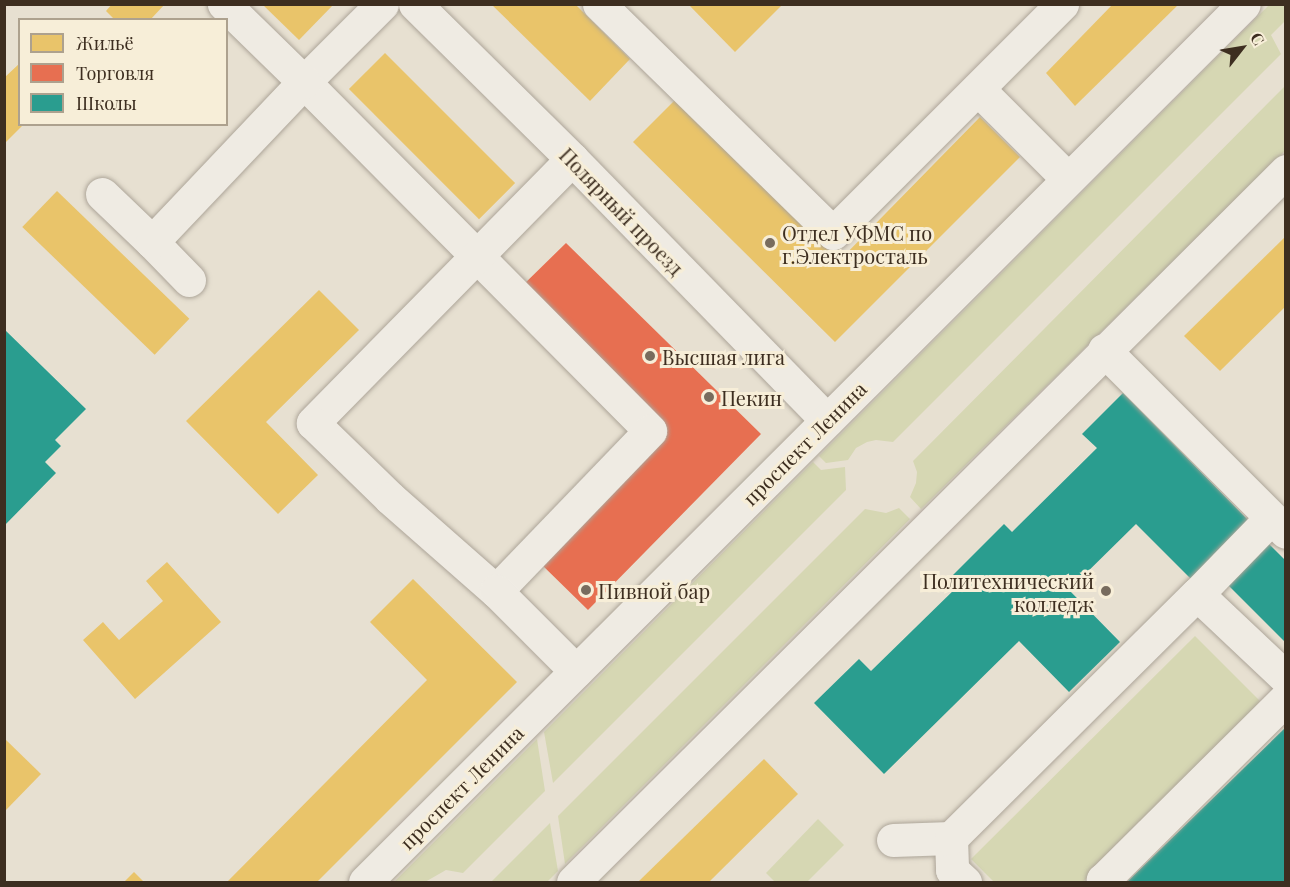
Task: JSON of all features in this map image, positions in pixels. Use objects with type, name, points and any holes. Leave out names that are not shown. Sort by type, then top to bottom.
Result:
[{"type":"street","points":[[224,4],[650,431],[496,591]]},
{"type":"street","points":[[152,242],[304,82],[382,4]]},
{"type":"street","name":"Полярный проезд","points":[[415,4],[572,159],[827,420]]},
{"type":"street","points":[[599,4],[833,233],[1062,4]]},
{"type":"street","name":"проспект Ленина","points":[[365,882],[1244,4]]},
{"type":"street","points":[[978,89],[1068,179]]},
{"type":"street","points":[[572,159],[313,423],[390,498],[496,591],[576,671]]},
{"type":"street","points":[[573,882],[1286,171]]},
{"type":"street","points":[[102,194],[189,280]]},
{"type":"street","points":[[893,840],[951,838],[1197,594],[1278,525],[1104,350]]},
{"type":"street","points":[[1197,594],[1286,678]]},
{"type":"street","points":[[1103,882],[1286,698]]},
{"type":"street","points":[[951,838],[952,870],[965,882]]},
{"type":"green space","points":[[1269,5],[1285,5],[1285,21],[1271,35],[1281,54],[893,442],[876,440],[867,442],[856,448],[848,460],[826,463],[819,456]]},
{"type":"green space","points":[[1285,86],[1285,151],[921,509],[910,497],[916,483],[917,472],[913,461]]},
{"type":"green space","points":[[813,462],[821,470],[845,467],[846,490],[553,783],[544,732]]},
{"type":"green space","points":[[899,508],[910,519],[565,864],[558,816],[865,509],[886,513]]},
{"type":"green space","points":[[1195,636],[1263,704],[1083,882],[994,882],[971,859]]},
{"type":"green space","points":[[537,739],[545,791],[463,873],[446,870],[425,882],[394,882]]},
{"type":"green space","points":[[818,819],[844,845],[807,882],[775,882],[766,873]]},
{"type":"green space","points":[[550,823],[558,871],[547,882],[491,882]]},
{"type":"building: Жильё","points":[[112,4],[165,4],[152,18],[113,18],[106,11]]},
{"type":"building: Жильё","points":[[262,4],[334,4],[299,40]]},
{"type":"building: Жильё","points":[[491,4],[575,4],[630,59],[590,101]]},
{"type":"building: Жильё","points":[[688,4],[783,4],[735,52]]},
{"type":"building: Жильё","points":[[1113,4],[1179,4],[1075,106],[1046,73]]},
{"type":"building: Жильё","points":[[385,53],[515,183],[479,219],[349,89]]},
{"type":"building: Жильё","points":[[18,65],[18,126],[22,126],[4,144],[4,78]]},
{"type":"building: Жильё","points":[[675,100],[839,261],[980,117],[1020,157],[835,342],[633,142]]},
{"type":"building: Жильё","points":[[57,191],[189,319],[155,355],[22,227]]},
{"type":"building: Жильё","points":[[1286,236],[1286,306],[1220,371],[1184,336]]},
{"type":"building: Жильё","points":[[319,290],[359,330],[266,422],[318,475],[278,514],[186,421]]},
{"type":"building: Жильё","points":[[167,562],[221,622],[135,699],[83,640],[103,622],[119,640],[163,601],[146,581]]},
{"type":"building: Жильё","points":[[413,579],[517,682],[317,882],[227,882],[427,680],[370,622]]},
{"type":"building: Жильё","points":[[4,738],[41,774],[6,810],[4,809]]},
{"type":"building: Жильё","points":[[764,759],[798,794],[709,882],[638,882]]},
{"type":"building: Жильё","points":[[134,872],[144,882],[124,882]]},
{"type":"building: Торговля","points":[[566,243],[761,434],[588,610],[540,563],[667,435],[519,289]]},
{"type":"building: Школы","points":[[4,329],[86,409],[55,440],[61,446],[45,462],[56,473],[4,526]]},
{"type":"building: Школы","points":[[1123,393],[1250,522],[1255,558],[1269,544],[1286,561],[1286,643],[1227,584],[1192,580],[1136,524],[1069,590],[1120,642],[1069,692],[1019,641],[884,774],[814,703],[859,659],[871,671],[958,586],[950,578],[1004,524],[1012,532],[1097,448],[1082,434]]},
{"type":"building: Школы","points":[[1286,727],[1286,882],[1128,881]]},
{"type":"place","name":"Отдел УФМС по г.Электросталь","points":[[770,243]]},
{"type":"place","name":"Высшая лига","points":[[650,356]]},
{"type":"place","name":"Пекин","points":[[709,397]]},
{"type":"place","name":"Пивной бар","points":[[586,590]]},
{"type":"place","name":"Политехнический колледж","points":[[1106,591]]}]
